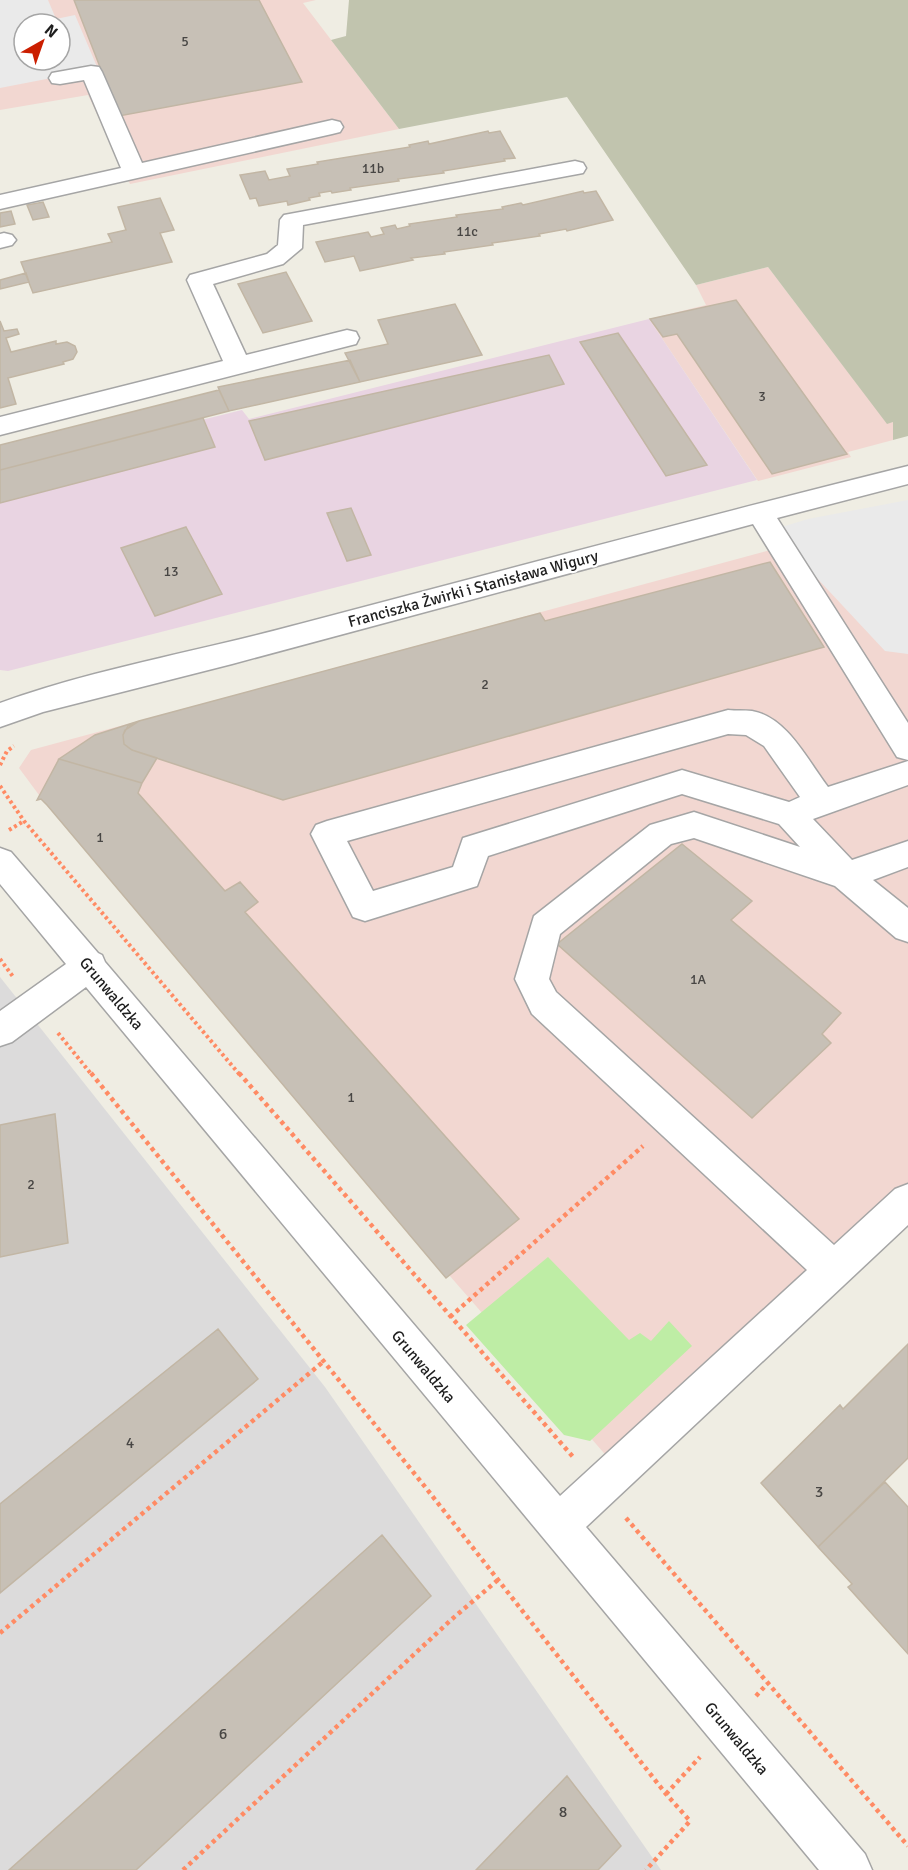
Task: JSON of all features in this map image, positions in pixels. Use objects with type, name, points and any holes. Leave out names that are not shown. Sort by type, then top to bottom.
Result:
[{"type":"street","points":[[60,78],[91,72],[134,172]]},
{"type":"street","points":[[0,202],[332,127]]},
{"type":"street","points":[[238,366],[199,280],[275,259],[290,248],[292,220],[575,168]]},
{"type":"street","points":[[0,426],[347,338]]},
{"type":"street","name":"Franciszka Żwirki i Stanisława Wigury","points":[[0,715],[39,701],[232,653],[498,580],[908,475]]},
{"type":"street","points":[[760,513],[908,748]]},
{"type":"street","name":"Franciszka Żwirki i Stanisława Wigury","points":[[0,701],[39,701]]},
{"type":"street","points":[[821,802],[776,738],[752,723],[728,722],[327,834],[365,908],[466,876],[474,846],[682,782],[790,815],[846,876],[908,928]]},
{"type":"street","points":[[790,815],[821,802],[908,773]]},
{"type":"street","points":[[834,1270],[544,1003],[532,979],[546,926],[661,834],[694,825],[846,876],[908,854]]},
{"type":"street","name":"Grunwaldzka","points":[[0,861],[90,965],[849,1870]]},
{"type":"street","points":[[0,1031],[90,965]]},
{"type":"street","points":[[558,1525],[908,1201]]},
{"type":"path","points":[[0,786],[24,821],[277,1118],[599,1486],[766,1684],[908,1846]]},
{"type":"path","points":[[1,961],[499,1579],[666,1794],[690,1821],[646,1870]]},
{"type":"path","points":[[450,1317],[672,1121]]},
{"type":"path","points":[[0,1633],[324,1361]]},
{"type":"path","points":[[183,1870],[452,1619],[499,1579]]},
{"type":"shaded area","points":[[0,0],[316,0],[303,3],[399,129],[130,184],[88,95],[0,110]]},
{"type":"shaded area","points":[[0,0],[48,0],[53,12],[12,12],[12,72],[72,72],[72,16],[75,15],[98,69],[0,88]]},
{"type":"shaded area","points":[[349,0],[908,0],[908,436],[893,440],[893,422],[887,424],[768,267],[696,285],[567,97],[399,129],[331,40],[346,36]]},
{"type":"shaded area","points":[[768,267],[887,423],[893,422],[893,440],[848,452],[851,457],[758,481],[649,319],[706,305],[696,285]]},
{"type":"shaded area","points":[[649,319],[757,480],[8,671],[0,670],[0,470],[242,410],[249,419]]},
{"type":"shaded area","points":[[908,500],[908,654],[885,651],[772,530],[808,519]]},
{"type":"shaded area","points":[[908,522],[908,1186],[623,1475],[449,1275],[446,1278],[47,805],[41,799],[37,800],[39,795],[19,768],[31,750],[800,542]]},
{"type":"shaded area","points":[[0,977],[325,1387],[661,1870],[0,1870]]},
{"type":"green space","points":[[548,1257],[629,1340],[640,1333],[651,1341],[669,1321],[692,1346],[590,1441],[564,1435],[466,1325]]},
{"type":"building","points":[[74,0],[259,0],[302,82],[119,116]]},
{"type":"building","points":[[488,131],[489,133],[500,131],[515,158],[443,171],[444,173],[350,188],[351,190],[319,193],[320,196],[309,198],[310,200],[288,205],[287,201],[259,206],[256,198],[250,199],[240,175],[265,171],[269,180],[290,176],[287,169],[318,164],[317,162],[410,147],[409,145],[428,141],[429,144]]},
{"type":"building","points":[[583,191],[584,193],[596,191],[613,220],[567,231],[566,229],[539,234],[540,236],[492,243],[493,245],[411,258],[413,260],[360,271],[354,256],[325,262],[316,242],[368,232],[371,237],[384,234],[381,228],[395,225],[397,229],[410,226],[409,224],[503,209],[502,207],[521,203],[523,205]]},
{"type":"building","points":[[160,198],[174,230],[160,233],[172,262],[33,293],[21,262],[112,242],[108,234],[126,230],[118,207]]},
{"type":"building","points":[[43,202],[49,217],[33,220],[27,205]]},
{"type":"building","points":[[11,211],[15,224],[0,227],[0,213]]},
{"type":"building","points":[[286,272],[312,321],[263,333],[238,284]]},
{"type":"building","points":[[26,273],[29,282],[0,289],[0,280]]},
{"type":"building","points":[[736,300],[847,454],[772,474],[677,334],[663,337],[650,319]]},
{"type":"building","points":[[455,304],[482,355],[360,382],[345,353],[388,344],[378,320]]},
{"type":"building","points":[[0,321],[4,331],[17,329],[19,334],[6,338],[11,352],[56,341],[56,344],[67,342],[75,346],[77,352],[73,359],[63,362],[64,364],[8,378],[16,404],[0,408]]},
{"type":"building","points":[[618,333],[707,465],[666,476],[580,342]]},
{"type":"building","points":[[549,355],[564,384],[265,460],[249,421]]},
{"type":"building","points":[[350,360],[360,382],[229,411],[218,387]]},
{"type":"building","points":[[219,390],[229,411],[0,470],[0,445]]},
{"type":"building","points":[[203,418],[215,447],[0,503],[0,470]]},
{"type":"building","points":[[351,508],[371,555],[347,561],[327,513]]},
{"type":"building","points":[[186,527],[222,594],[155,616],[121,548]]},
{"type":"building","points":[[770,562],[824,647],[283,800],[132,750],[124,744],[125,730],[139,721],[540,613],[545,621]]},
{"type":"building","points":[[139,721],[128,726],[123,735],[124,744],[132,750],[157,758],[142,783],[59,759],[95,735]]},
{"type":"building","points":[[59,759],[142,783],[138,793],[225,891],[240,882],[258,902],[245,912],[519,1219],[446,1278],[47,805],[41,799],[37,800]]},
{"type":"building","points":[[682,844],[752,901],[731,920],[841,1013],[822,1034],[831,1043],[752,1118],[557,944]]},
{"type":"building","points":[[55,1114],[68,1243],[0,1257],[0,1125]]},
{"type":"building","points":[[218,1329],[258,1379],[0,1593],[0,1504]]},
{"type":"building","points":[[908,1344],[908,1458],[818,1547],[761,1483],[840,1405],[843,1409]]},
{"type":"building","points":[[885,1482],[908,1507],[908,1654],[848,1587],[852,1584],[818,1547]]},
{"type":"building","points":[[382,1535],[431,1596],[136,1870],[9,1870]]},
{"type":"building","points":[[567,1776],[621,1846],[598,1870],[476,1870]]}]
